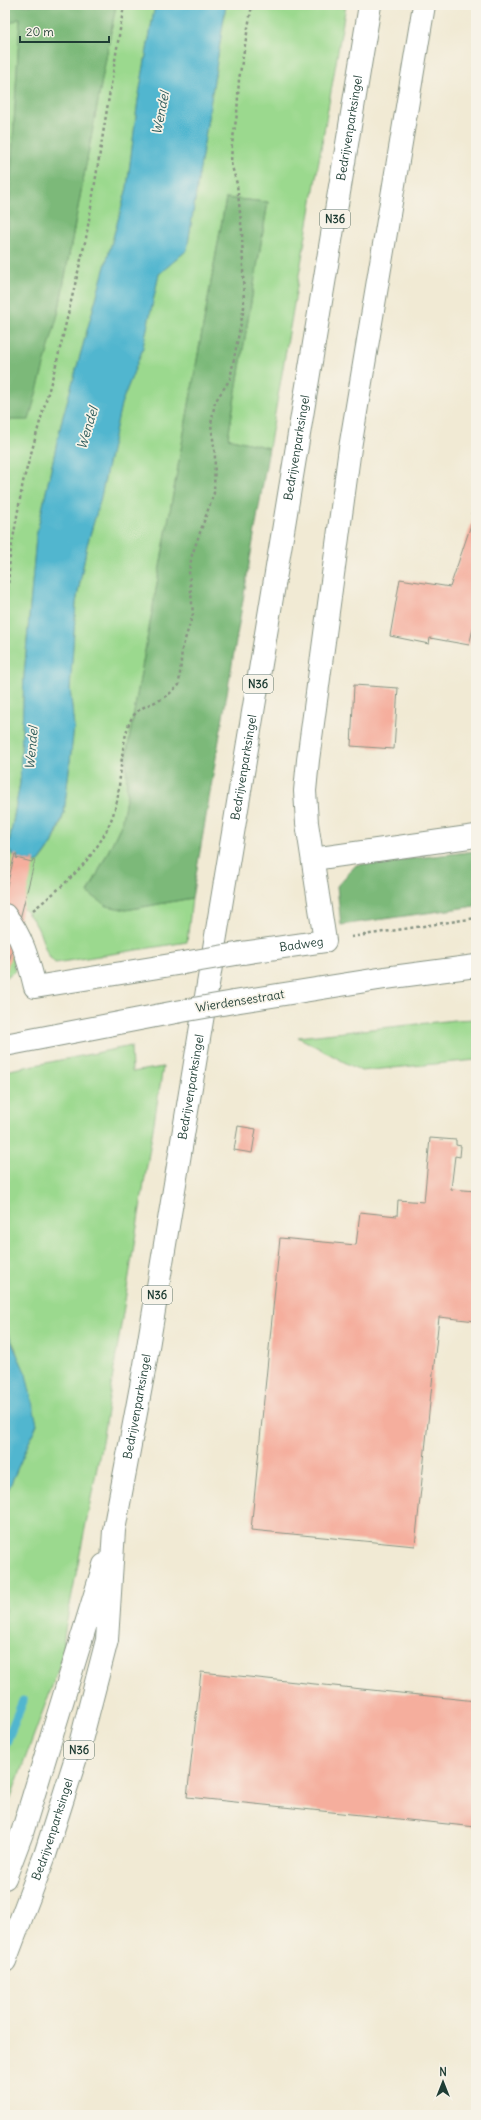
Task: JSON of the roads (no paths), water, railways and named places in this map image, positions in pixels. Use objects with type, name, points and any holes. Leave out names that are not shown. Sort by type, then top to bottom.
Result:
[{"type":"main road","name":"Bedrijvenparksingel","points":[[5,1961],[45,1855],[77,1756],[105,1648],[114,1530],[150,1333],[370,5]]},
{"type":"main road","name":"Badweg","points":[[9,920],[27,958],[35,988],[242,953],[325,941],[307,823],[305,792],[308,760],[350,448],[424,5]]},
{"type":"main road","points":[[313,859],[476,836]]},
{"type":"main road","name":"Wierdensestraat","points":[[5,1045],[234,1002],[385,978],[476,966]]},
{"type":"main road","name":"Bedrijvenparksingel","points":[[5,1878],[22,1833],[114,1530]]},
{"type":"water","name":"Wendel","points":[[155,5],[226,5],[187,250],[159,274],[142,351],[121,404],[100,501],[87,545],[76,603],[70,689],[74,727],[64,813],[52,844],[39,862],[35,863],[33,859],[32,862],[16,858],[17,855],[14,856],[8,849],[20,783],[24,676],[36,537],[62,420],[127,188],[138,100]]},
{"type":"water","points":[[5,1328],[26,1374],[37,1424],[5,1497]]},
{"type":"waterway","points":[[5,1745],[23,1701]]}]
